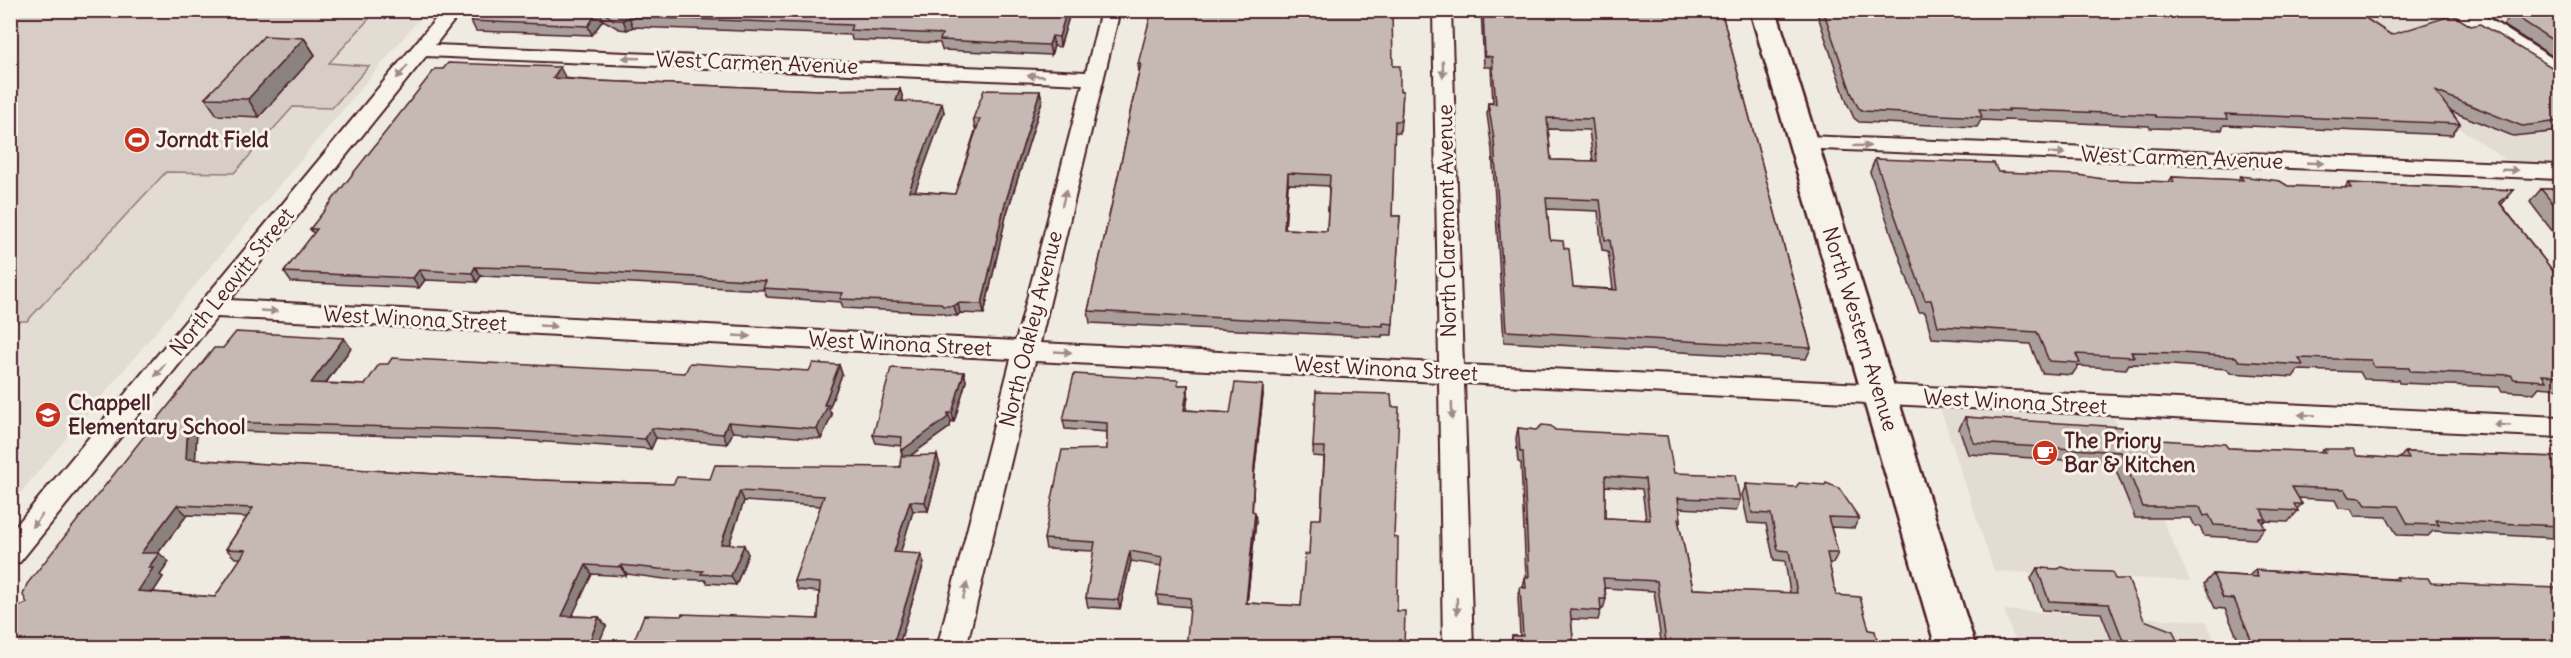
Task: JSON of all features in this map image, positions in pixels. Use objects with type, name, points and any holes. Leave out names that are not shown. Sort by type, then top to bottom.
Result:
[{"type":"main road","name":"North Western Avenue","points":[[1763,10],[1956,648]]},
{"type":"main road","points":[[2456,10],[2560,74]]},
{"type":"street","name":"North Leavitt Street","points":[[10,554],[453,10]]},
{"type":"street","name":"North Oakley Avenue","points":[[951,648],[1111,10]]},
{"type":"street","name":"North Claremont Avenue","points":[[1442,10],[1458,648]]},
{"type":"street","name":"West Carmen Avenue","points":[[421,50],[1094,78]]},
{"type":"street","name":"West Carmen Avenue","points":[[1804,143],[2560,172]]},
{"type":"street","name":"West Winona Street","points":[[211,308],[2560,428]]},
{"type":"shaded area","name":"Jorndt Field","points":[[11,11],[426,11],[11,504]]},
{"type":"shaded area","name":"Jorndt Field","points":[[11,11],[376,11],[329,63],[369,66],[332,108],[293,107],[234,173],[166,172],[27,321],[11,321]]},
{"type":"shaded area","points":[[2265,11],[2427,11],[2560,92],[2560,196],[2543,175],[2527,174],[2356,58]]},
{"type":"shaded area","points":[[1938,402],[2107,411],[2123,431],[2190,581],[1994,571]]},
{"type":"shaded area","points":[[2004,610],[2206,621],[2217,647],[2017,647]]},
{"type":"building","points":[[479,10],[599,10],[588,26],[471,21]]},
{"type":"building","points":[[600,10],[1067,10],[1059,37],[1052,36],[1049,45],[940,40],[942,34],[850,30],[852,25],[629,17],[614,20]]},
{"type":"building","points":[[1152,10],[1392,10],[1393,66],[1400,66],[1400,91],[1403,91],[1401,121],[1395,121],[1392,216],[1400,216],[1393,324],[1383,323],[1383,326],[1088,311],[1128,131],[1126,131],[1141,64],[1138,64]],"holes":[[[1288,173],[1330,175],[1327,231],[1284,229]]]},
{"type":"building","points":[[1483,10],[1721,10],[1811,348],[1506,331],[1494,139],[1488,103],[1496,104],[1492,57],[1485,56]],"holes":[[[1547,118],[1592,119],[1597,161],[1551,160]],[[1546,198],[1600,200],[1605,240],[1610,240],[1617,290],[1573,287],[1569,249],[1564,248],[1563,241],[1550,240]]]},
{"type":"building","points":[[1823,10],[2353,10],[2391,35],[2453,15],[2471,26],[2480,24],[2560,72],[2560,121],[2522,126],[2435,91],[2460,124],[2225,114],[2228,119],[2156,117],[2155,115],[2008,109],[2009,111],[1979,109],[1982,117],[1863,111],[1858,107],[1851,92]]},
{"type":"building","points":[[2525,10],[2560,10],[2560,45],[2512,14]]},
{"type":"building","points":[[264,36],[304,38],[248,99],[205,98]]},
{"type":"building","points":[[448,63],[560,67],[553,78],[597,81],[819,90],[900,89],[896,101],[942,103],[909,191],[955,194],[980,119],[973,119],[984,90],[1040,91],[1004,207],[982,304],[958,303],[954,306],[943,306],[940,303],[840,299],[843,293],[763,288],[766,281],[553,269],[475,267],[472,273],[419,270],[413,278],[284,272],[317,229],[310,229],[351,176],[435,69],[443,69]]},
{"type":"building","points":[[1875,159],[1994,163],[1998,172],[2078,175],[2109,180],[2174,182],[2172,177],[2243,180],[2240,176],[2280,181],[2288,186],[2351,188],[2348,183],[2514,190],[2499,202],[2560,280],[2560,376],[2542,375],[2546,381],[2514,379],[2511,375],[2410,371],[2409,368],[2374,367],[2371,360],[2299,358],[2303,365],[2239,361],[2236,357],[2181,353],[2131,352],[2134,357],[2076,354],[2080,363],[2049,361],[2037,332],[1938,326],[1931,300],[1925,300]]},
{"type":"building","points":[[2541,189],[2560,189],[2560,212]]},
{"type":"building","points":[[236,332],[344,338],[311,383],[365,385],[379,364],[388,364],[392,358],[685,373],[690,363],[809,371],[813,363],[839,365],[824,405],[828,405],[817,429],[728,422],[723,434],[651,428],[645,439],[496,430],[188,421],[186,459],[537,480],[673,484],[677,477],[710,479],[715,465],[900,467],[901,456],[937,455],[925,502],[910,501],[894,552],[921,554],[892,648],[631,648],[644,615],[681,616],[682,614],[818,619],[820,583],[794,581],[824,496],[740,491],[721,544],[744,545],[731,576],[701,574],[703,571],[586,565],[562,616],[599,617],[587,648],[10,648],[10,610],[27,603],[23,595],[27,584],[214,348],[223,348]],"holes":[[[177,505],[253,508],[226,549],[246,550],[215,597],[138,591],[153,568],[148,568],[159,553],[141,553]]]},
{"type":"building","points":[[891,368],[964,372],[952,413],[948,413],[947,418],[901,451],[902,437],[873,435]]},
{"type":"building","points":[[1074,374],[1178,380],[1178,385],[1188,385],[1184,410],[1230,413],[1235,383],[1263,385],[1254,467],[1252,511],[1255,512],[1246,603],[1301,606],[1305,554],[1309,554],[1311,519],[1321,519],[1325,447],[1313,447],[1316,392],[1391,394],[1392,407],[1399,407],[1394,537],[1398,538],[1397,611],[1405,611],[1404,648],[1186,648],[1191,598],[1157,595],[1163,557],[1130,551],[1118,600],[1086,598],[1095,542],[1044,539],[1062,450],[1107,449],[1107,423],[1063,420]]},
{"type":"building","points":[[1965,417],[2122,427],[2127,438],[2225,444],[2228,448],[2325,452],[2323,449],[2353,449],[2357,456],[2409,459],[2405,452],[2560,457],[2560,511],[2556,511],[2560,518],[2560,526],[2436,520],[2439,525],[2408,524],[2398,506],[2366,505],[2361,498],[2350,497],[2345,489],[2292,487],[2302,504],[2294,504],[2298,511],[2261,509],[2266,519],[2260,519],[2265,528],[2214,525],[2209,515],[2204,516],[2200,507],[2143,507],[2121,452],[1974,443]]},
{"type":"building","points":[[1542,425],[1551,426],[1555,430],[1667,436],[1674,473],[1735,475],[1740,500],[1678,498],[1681,520],[1678,519],[1693,589],[1797,593],[1789,551],[1778,550],[1771,514],[1752,513],[1746,484],[1796,487],[1799,483],[1825,485],[1826,483],[1839,488],[1859,518],[1828,517],[1838,553],[1827,553],[1836,595],[1860,597],[1869,630],[1875,631],[1879,648],[1667,648],[1657,581],[1603,578],[1606,599],[1600,599],[1601,611],[1570,609],[1574,648],[1513,648],[1512,636],[1523,636],[1520,587],[1526,588],[1525,577],[1529,577],[1523,452],[1520,452],[1518,428],[1536,430]],"holes":[[[1605,476],[1645,479],[1650,520],[1605,518]]]},
{"type":"building","points":[[2062,567],[2075,571],[2112,572],[2115,579],[2128,579],[2144,620],[2173,631],[2180,648],[2126,648],[2109,604],[2049,601],[2037,568],[2058,569]]},
{"type":"building","points":[[2255,570],[2398,580],[2396,577],[2428,578],[2431,583],[2558,588],[2560,591],[2560,648],[2255,648],[2234,599],[2223,598],[2213,574],[2258,577]]},
{"type":"place","name":"Jorndt Field","points":[[137,140]]},
{"type":"place","name":"Chappell Elementary School","points":[[48,415]]},
{"type":"place","name":"The Priory Bar & Kitchen","points":[[2045,453]]}]
